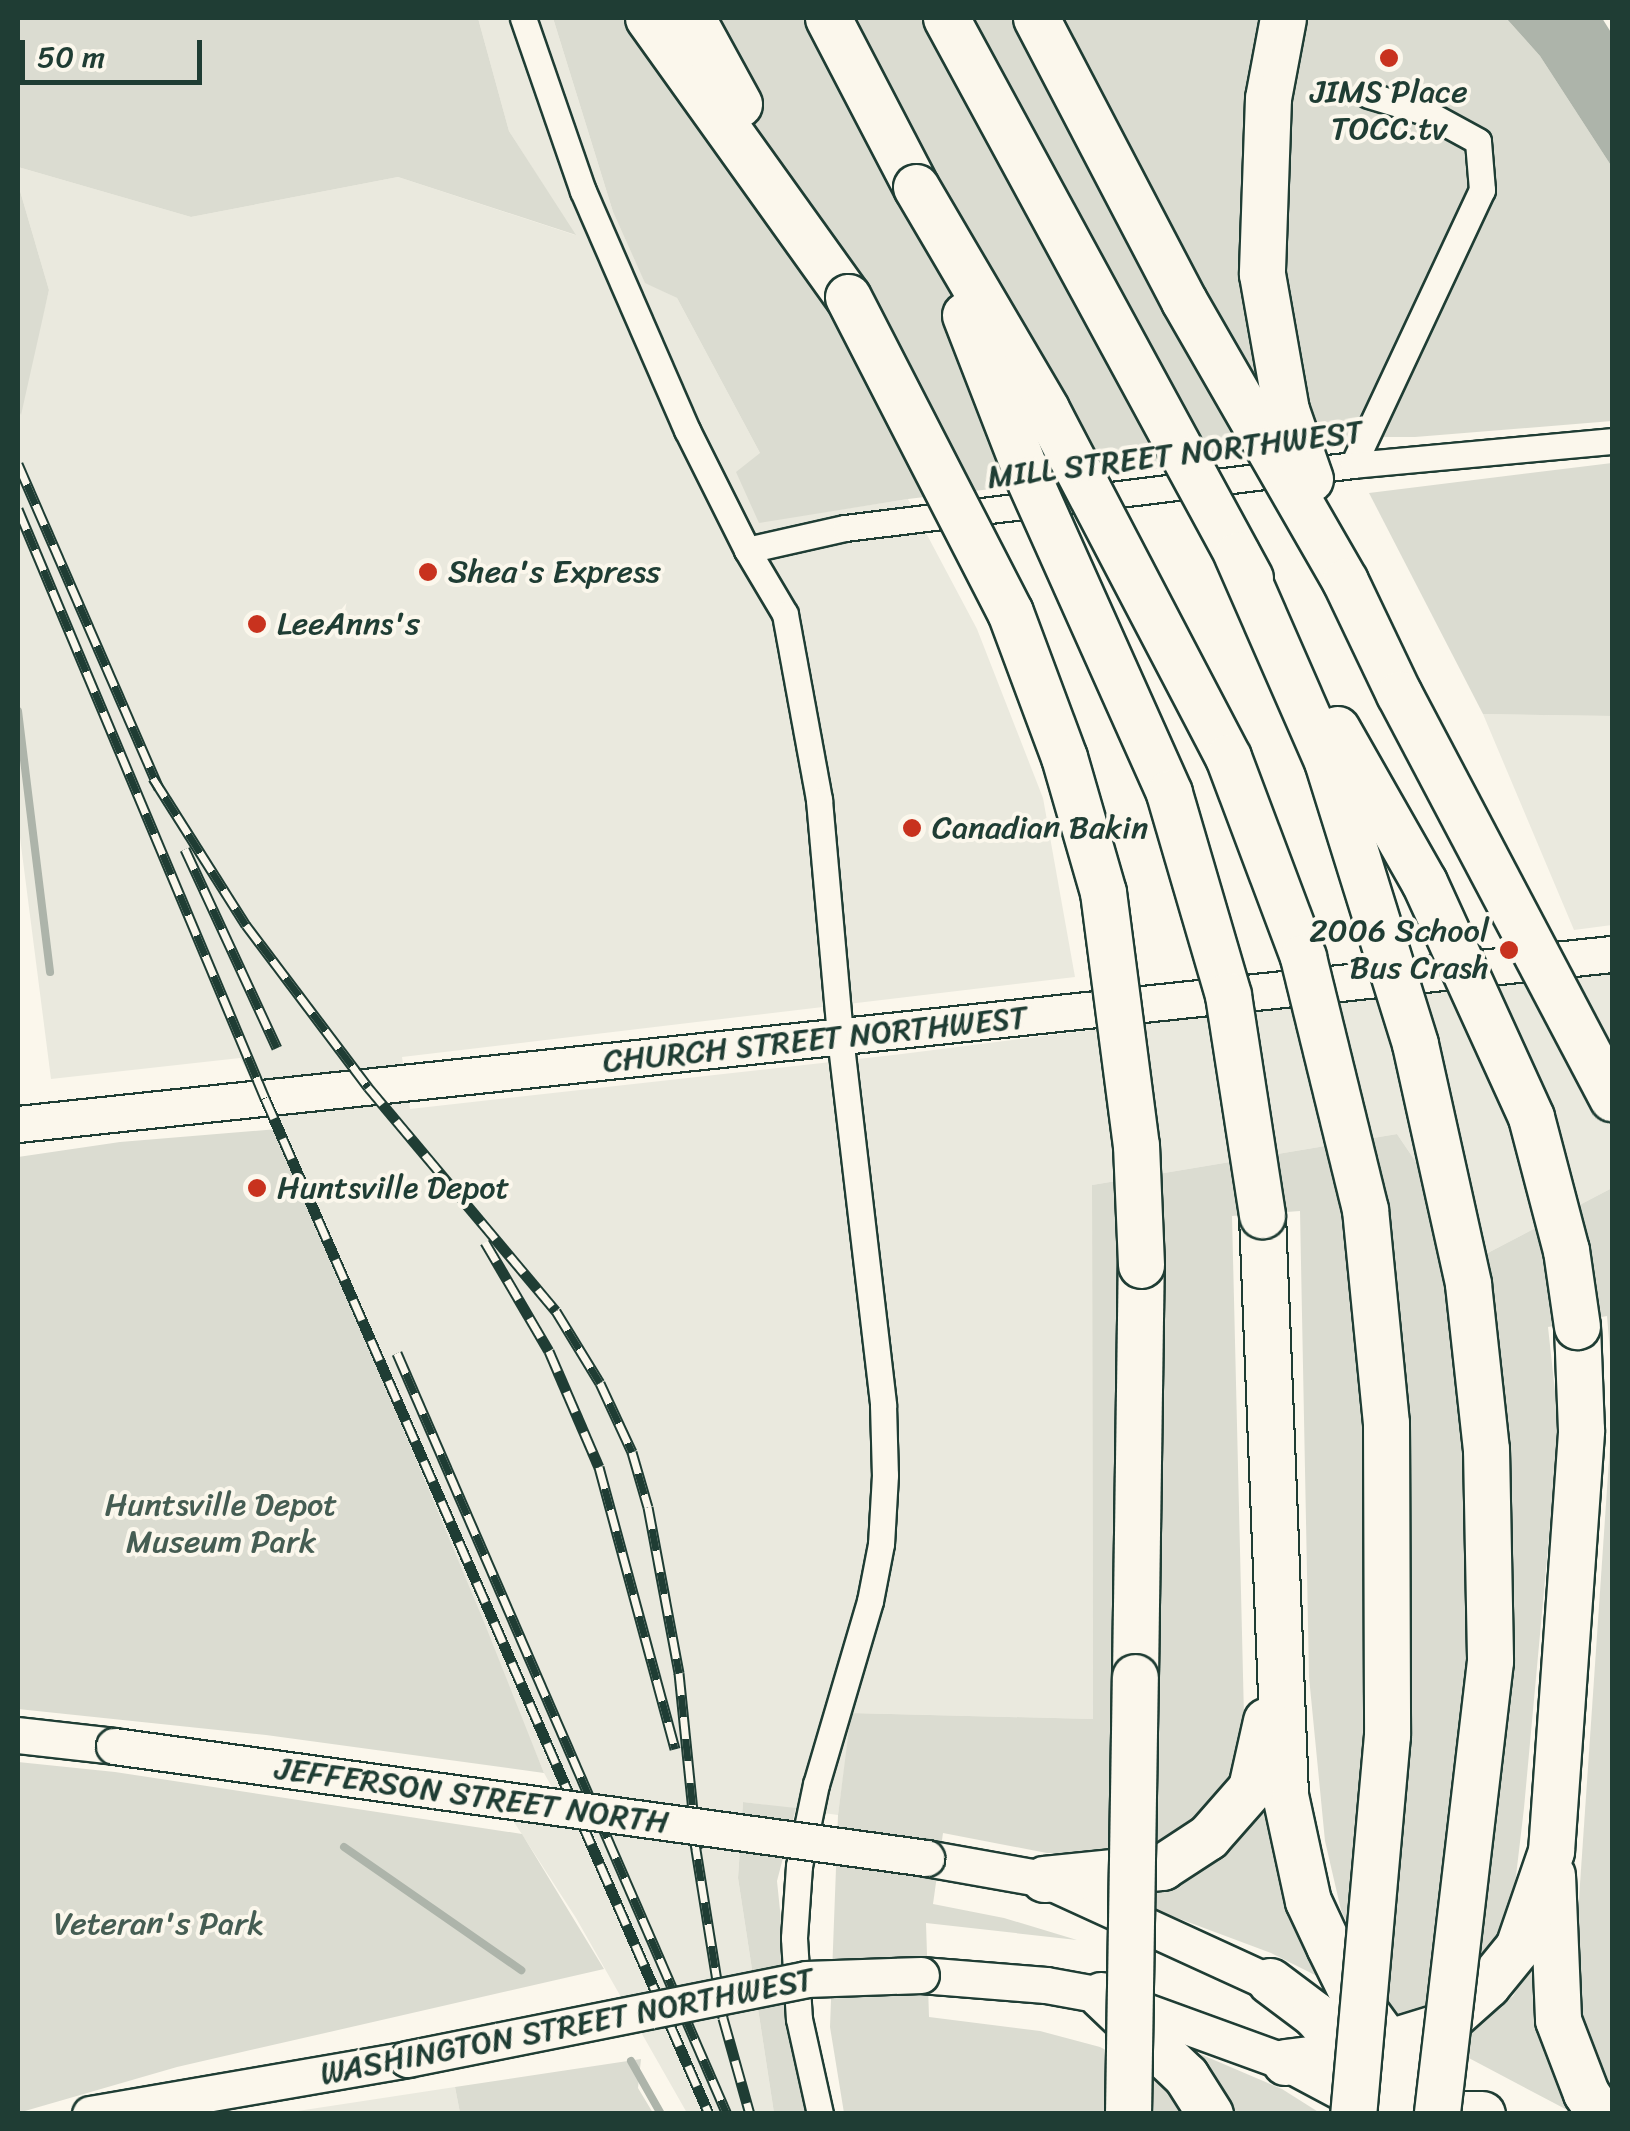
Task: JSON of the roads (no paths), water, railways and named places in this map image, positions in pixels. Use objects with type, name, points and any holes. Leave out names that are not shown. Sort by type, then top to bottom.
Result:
[{"type":"highway","points":[[648,18],[848,298]]},
{"type":"highway","points":[[692,18],[848,298],[1010,612],[1064,757],[1103,892],[1136,1145],[1141,1265],[1128,2114]]},
{"type":"highway","points":[[828,18],[916,187],[1063,440],[1228,756],[1303,958],[1366,1209],[1386,1423],[1387,1735],[1352,2114]]},
{"type":"highway","points":[[946,18],[1237,555],[1424,882],[1531,1117],[1566,1250],[1578,1326],[1581,1430],[1550,1850],[1558,2020],[1586,2093],[1600,2114]]},
{"type":"highway","points":[[1036,18],[1184,301],[1345,581],[1399,694],[1612,1098]]},
{"type":"highway","points":[[1283,18],[1268,98],[1262,274],[1286,410],[1345,581]]},
{"type":"highway","points":[[916,187],[1027,476],[1170,794],[1228,994],[1262,1215],[1285,1795],[1308,1902],[1353,1995],[1369,2049],[1368,2073],[1385,2114]]},
{"type":"highway","points":[[1237,555],[1327,761],[1415,1044],[1468,1284],[1486,1449],[1490,1661],[1438,2114]]},
{"type":"highway","points":[[1044,1879],[1162,1868],[1208,1836],[1251,1788],[1281,1651]]},
{"type":"highway","points":[[1284,2062],[1369,2049],[1441,2026],[1487,1985],[1518,1946],[1550,1850]]},
{"type":"highway","points":[[1270,1980],[1369,2049],[1438,2114]]},
{"type":"highway","points":[[1101,1995],[1186,2076],[1210,2114]]},
{"type":"highway","points":[[1453,2114],[1482,2114]]},
{"type":"main road","name":"CHURCH STREET NORTHWEST","points":[[18,1124],[1612,954]]},
{"type":"main road","name":"JEFFERSON STREET NORTH","points":[[18,1735],[926,1858],[1044,1879]]},
{"type":"main road","points":[[1044,1879],[1270,1980]]},
{"type":"main road","name":"WASHINGTON STREET NORTHWEST","points":[[90,2114],[407,2058],[806,1979],[921,1975],[1046,1984],[1101,1995],[1284,2062],[1385,2114]]},
{"type":"main road","points":[[1369,2049],[1504,2114]]},
{"type":"street","points":[[522,18],[583,191],[687,430],[747,550],[786,614],[819,800],[840,1037],[883,1405],[885,1475],[881,1544],[870,1602],[816,1784],[799,1866],[794,1938],[799,2019],[820,2114]]},
{"type":"street","points":[[1353,465],[1482,190],[1478,141],[1424,112],[1368,96]]},
{"type":"street","name":"MILL STREET NORTHWEST","points":[[747,550],[845,528],[1353,465],[1612,441]]},
{"type":"waterway","points":[[18,711],[50,972]]},
{"type":"waterway","points":[[344,1847],[521,1970]]},
{"type":"waterway","points":[[631,2061],[661,2114]]},
{"type":"railway","points":[[18,464],[159,789]]},
{"type":"railway","points":[[18,509],[265,1098],[709,2114]]},
{"type":"railway","points":[[153,778],[246,925],[368,1087],[556,1311],[600,1383],[632,1452],[648,1507],[679,1673],[697,1849]]},
{"type":"railway","points":[[185,849],[277,1048]]},
{"type":"railway","points":[[485,1242],[549,1351],[599,1467],[675,1749]]},
{"type":"railway","points":[[397,1353],[727,2114]]},
{"type":"railway","points":[[694,1837],[723,2018],[750,2114]]},
{"type":"place","name":"JIMS Place TOCC.tv","points":[[1389,58]]},
{"type":"place","name":"Shea's Express","points":[[428,572]]},
{"type":"place","name":"LeeAnns's","points":[[257,624]]},
{"type":"place","name":"Canadian Bakin","points":[[912,828]]},
{"type":"place","name":"2006 School Bus Crash","points":[[1509,950]]},
{"type":"place","name":"Huntsville Depot","points":[[257,1188]]},
{"type":"park label","name":"Huntsville Depot Museum Park","points":[[221,1524]]},
{"type":"park label","name":"Veteran's Park","points":[[159,1924]]}]
